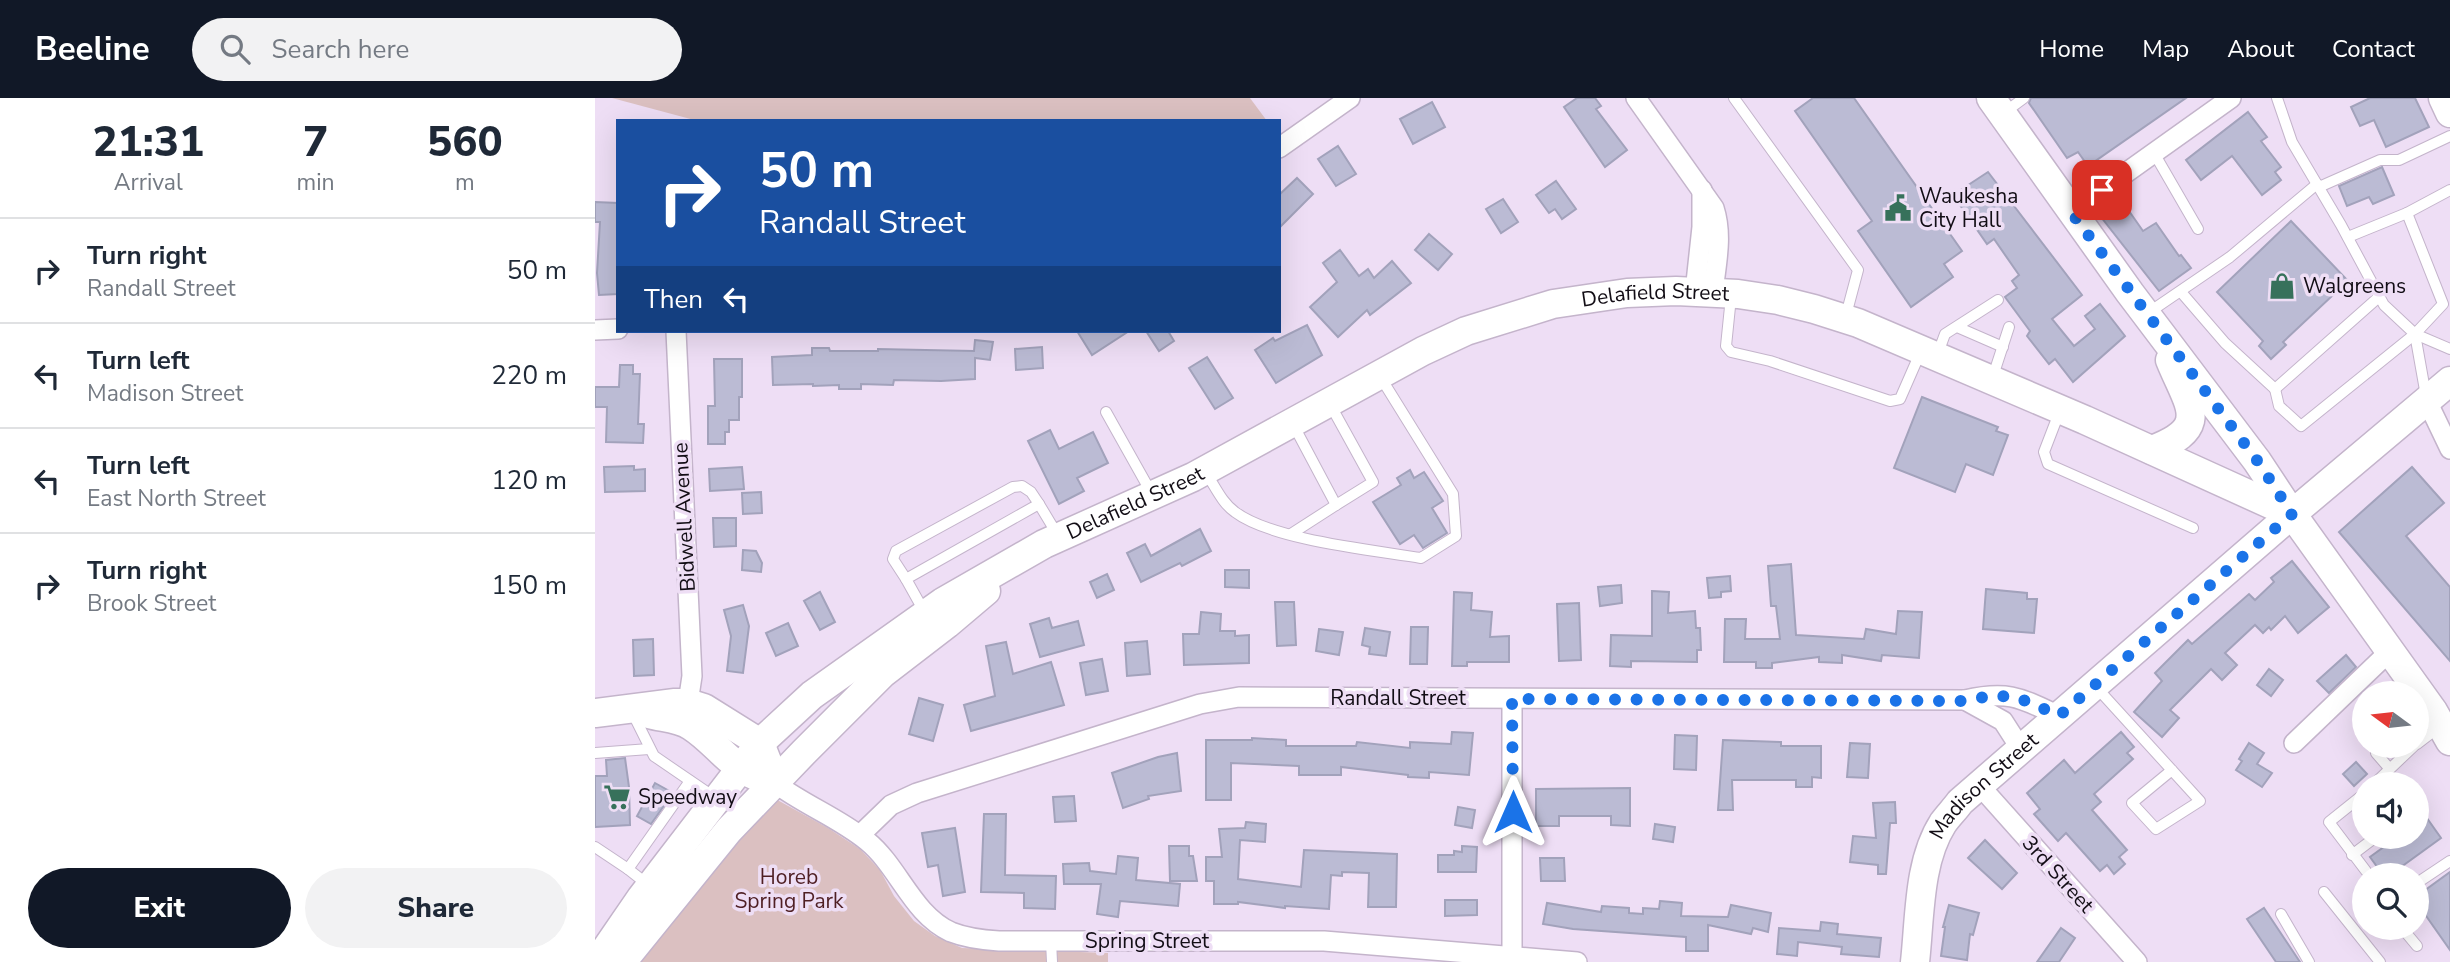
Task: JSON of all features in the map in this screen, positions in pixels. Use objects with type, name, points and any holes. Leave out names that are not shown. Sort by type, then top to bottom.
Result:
[{"type":"main road","points":[[2443,98],[2450,113]]},
{"type":"main road","points":[[2006,103],[2071,212],[2259,463],[2446,733]]},
{"type":"main road","name":"Delafield Street","points":[[608,952],[650,887],[760,743],[812,695],[925,614],[1031,552],[1205,470],[1466,331],[1553,304],[1627,293],[1713,292],[1778,300],[1845,319],[2061,410],[2292,514]]},
{"type":"main road","points":[[2147,314],[2191,410],[2189,429],[2182,436],[2152,450]]},
{"type":"main road","name":"Madison Street","points":[[1915,962],[1924,884],[1937,836],[1943,823],[1960,802],[2450,381]]},
{"type":"main road","name":"Delafield Street","points":[[608,952],[882,674],[947,624],[1031,552]]},
{"type":"main road","points":[[595,713],[675,702],[704,708],[760,743],[775,783]]},
{"type":"main road","points":[[631,709],[676,719],[691,726],[740,769],[775,783]]},
{"type":"street","points":[[1281,147],[1350,98]]},
{"type":"street","points":[[1636,98],[1714,208],[1719,221],[1720,238],[1713,292]]},
{"type":"street","points":[[2071,212],[2231,98]]},
{"type":"street","points":[[595,330],[616,329]]},
{"type":"street","name":"Bidwell Avenue","points":[[676,333],[692,676],[688,704]]},
{"type":"street","points":[[2427,401],[2450,449]]},
{"type":"street","points":[[2294,744],[2390,651]]},
{"type":"street","name":"Randall Street","points":[[860,835],[891,806],[917,793],[1219,699],[1965,701],[1991,694],[2026,700],[2059,716]]},
{"type":"street","points":[[1512,699],[1512,959]]},
{"type":"street","name":"Randall Street","points":[[1965,701],[2003,721],[2021,749]]},
{"type":"street","name":"Spring Street","points":[[775,783],[860,835],[887,861],[927,915],[952,932],[975,939],[1324,942],[1512,959],[1577,962]]},
{"type":"street","name":"3rd Street","points":[[1980,786],[2137,962]]},
{"type":"lane","points":[[1734,98],[1858,270],[1845,319]]},
{"type":"lane","points":[[2277,98],[2292,142],[2384,305],[2416,334],[2450,349]]},
{"type":"lane","points":[[2147,314],[2230,257],[2318,186],[2380,160],[2399,160],[2450,136]]},
{"type":"lane","points":[[2154,153],[2198,229]]},
{"type":"lane","points":[[2348,237],[2407,213],[2450,190]]},
{"type":"lane","points":[[2181,292],[2225,343],[2275,389],[2279,406],[2301,426],[2416,334],[2443,304],[2407,213]]},
{"type":"lane","points":[[1713,292],[1726,346],[1731,352],[1770,360],[1890,401],[1900,399],[1929,353],[1945,334],[1998,300]]},
{"type":"lane","points":[[2275,389],[2380,296]]},
{"type":"lane","points":[[1957,327],[2003,347]]},
{"type":"lane","points":[[1992,380],[2009,327]]},
{"type":"lane","points":[[2416,334],[2427,401]]},
{"type":"lane","points":[[1205,470],[1232,510],[1249,522],[1291,534],[1421,558],[1456,536],[1453,494],[1379,375]]},
{"type":"lane","points":[[1291,534],[1373,482],[1329,402]]},
{"type":"lane","points":[[2061,410],[2045,452],[2048,464],[2193,527]]},
{"type":"lane","points":[[1106,412],[1152,495]]},
{"type":"lane","points":[[1292,422],[1336,505]]},
{"type":"lane","points":[[925,614],[894,559],[896,551],[1013,487],[1022,486],[1031,492],[1058,538]]},
{"type":"lane","points":[[906,579],[1039,504]]},
{"type":"lane","points":[[2096,686],[2172,770],[2200,801],[2156,829],[2132,803],[2172,770]]},
{"type":"lane","points":[[631,709],[654,756],[717,799]]},
{"type":"lane","points":[[2429,740],[2446,733]]},
{"type":"lane","points":[[595,753],[649,749]]},
{"type":"lane","points":[[2380,758],[2389,768]]},
{"type":"lane","points":[[2385,772],[2401,758]]},
{"type":"lane","points":[[628,869],[690,781]]},
{"type":"lane","points":[[2352,807],[2329,822],[2360,863]]},
{"type":"lane","points":[[595,847],[650,887]]},
{"type":"lane","points":[[2353,855],[2361,849]]},
{"type":"lane","points":[[2429,875],[2450,861]]},
{"type":"lane","points":[[2323,892],[2380,962]]},
{"type":"lane","points":[[2281,914],[2309,962]]},
{"type":"lane","points":[[2412,940],[2417,946]]},
{"type":"lane","points":[[1051,941],[1052,962]]},
{"type":"green space","points":[[612,98],[1250,98],[1266,119],[691,119]]},
{"type":"green space","name":"Horeb Spring Park","points":[[772,797],[860,849],[880,870],[894,896],[914,921],[935,936],[962,948],[1108,953],[1108,962],[634,962]]},
{"type":"building","points":[[1577,98],[1595,98],[1601,106],[1596,109],[1627,150],[1605,167],[1564,107]]},
{"type":"building","name":"Waukesha City Hall","points":[[1813,98],[1854,98],[1962,251],[1944,264],[1953,277],[1911,307],[1858,231],[1872,221],[1795,111]]},
{"type":"building","points":[[2031,98],[2186,98],[2088,166],[2078,152],[2067,158],[2029,103]]},
{"type":"building","points":[[2370,98],[2415,98],[2429,127],[2386,147],[2374,120],[2360,126],[2351,107]]},
{"type":"building","points":[[1432,102],[1445,127],[1413,144],[1400,119]]},
{"type":"building","points":[[2248,112],[2267,137],[2261,141],[2281,167],[2275,172],[2281,180],[2262,195],[2232,156],[2201,180],[2186,160]]},
{"type":"building","points":[[1338,146],[1356,174],[1336,186],[1318,159]]},
{"type":"building","points":[[2382,167],[2394,195],[2373,204],[2369,197],[2347,206],[2339,186]]},
{"type":"building","points":[[1988,172],[2082,295],[2052,319],[2074,346],[2095,329],[2085,316],[2100,304],[2125,336],[2073,382],[2055,359],[2049,364],[2027,336],[2030,331],[2005,297],[2017,288],[2012,281],[2019,275],[1994,239],[1987,244],[1953,195]]},
{"type":"building","points":[[1297,178],[1313,194],[1281,226],[1281,193]]},
{"type":"building","points":[[1556,181],[1576,209],[1562,219],[1555,209],[1549,213],[1536,195]]},
{"type":"building","points":[[1503,199],[1518,222],[1501,233],[1486,209]]},
{"type":"building","points":[[2122,201],[2143,231],[2156,223],[2179,256],[2181,255],[2191,268],[2159,291],[2101,217]]},
{"type":"building","points":[[595,202],[616,203],[616,294],[599,295],[597,273],[600,222],[595,222]]},
{"type":"building","name":"Walgreens","points":[[2291,221],[2348,281],[2283,342],[2286,345],[2271,359],[2259,346],[2263,341],[2217,292]]},
{"type":"building","points":[[1429,234],[1452,254],[1438,270],[1415,250]]},
{"type":"building","points":[[1340,250],[1359,276],[1368,269],[1374,278],[1392,261],[1411,283],[1370,315],[1367,310],[1338,337],[1310,307],[1337,282],[1323,263]]},
{"type":"building","points":[[1307,325],[1322,355],[1276,383],[1255,350],[1273,338],[1275,341]]},
{"type":"building","points":[[1078,333],[1126,333],[1092,355]]},
{"type":"building","points":[[1147,333],[1169,333],[1174,341],[1159,351]]},
{"type":"building","points":[[975,340],[993,342],[990,360],[975,358],[975,379],[894,380],[893,385],[861,384],[861,389],[839,389],[839,385],[773,385],[772,357],[812,355],[812,348],[829,348],[830,351],[974,351]]},
{"type":"building","points":[[1042,347],[1043,368],[1016,370],[1015,349]]},
{"type":"building","points":[[1207,357],[1233,398],[1215,409],[1189,368]]},
{"type":"building","points":[[714,359],[742,359],[739,420],[729,420],[725,444],[708,444],[708,406],[715,406]]},
{"type":"building","points":[[620,365],[633,365],[633,374],[640,374],[638,424],[644,424],[643,443],[606,442],[607,407],[595,407],[595,387],[619,387]]},
{"type":"building","points":[[1922,397],[1998,427],[1996,431],[2008,435],[1993,475],[1966,464],[1955,492],[1894,468]]},
{"type":"building","points":[[1050,430],[1059,449],[1093,432],[1108,463],[1077,478],[1084,491],[1059,504],[1028,441]]},
{"type":"building","points":[[634,466],[634,470],[645,469],[645,491],[605,492],[604,467]]},
{"type":"building","points":[[742,467],[744,489],[710,491],[709,469]]},
{"type":"building","points":[[2412,467],[2444,503],[2406,536],[2450,587],[2450,661],[2339,532]]},
{"type":"building","points":[[1410,470],[1414,478],[1424,472],[1443,501],[1432,508],[1447,533],[1423,548],[1414,535],[1400,544],[1373,502],[1401,485],[1397,478]]},
{"type":"building","points":[[761,492],[762,513],[743,514],[742,493]]},
{"type":"building","points":[[713,518],[736,518],[736,546],[714,547]]},
{"type":"building","points":[[1200,529],[1211,551],[1141,582],[1127,553],[1145,544],[1151,556]]},
{"type":"building","points":[[743,550],[756,551],[762,563],[761,572],[742,570]]},
{"type":"building","points":[[2292,561],[2329,607],[2298,633],[2285,616],[2271,630],[2269,627],[2263,633],[2255,625],[2225,653],[2237,665],[2222,680],[2211,669],[2170,710],[2179,718],[2162,737],[2134,712],[2162,681],[2155,673],[2188,640],[2192,644],[2249,594],[2255,600],[2274,582],[2271,578]]},
{"type":"building","points":[[1791,564],[1796,635],[1864,639],[1866,629],[1896,634],[1898,611],[1922,612],[1919,658],[1882,655],[1881,661],[1842,655],[1842,663],[1819,662],[1819,657],[1772,663],[1772,668],[1756,668],[1756,662],[1724,662],[1725,619],[1746,619],[1745,639],[1780,639],[1776,606],[1771,606],[1768,566]]},
{"type":"building","points":[[1225,570],[1249,570],[1249,588],[1225,587]]},
{"type":"building","points":[[1107,574],[1114,590],[1097,598],[1090,582]]},
{"type":"building","points":[[1730,576],[1731,591],[1721,592],[1721,597],[1709,598],[1707,578]]},
{"type":"building","points":[[1621,585],[1622,603],[1600,606],[1598,587]]},
{"type":"building","points":[[1986,589],[2027,593],[2027,599],[2037,599],[2034,633],[1983,629]]},
{"type":"building","points":[[1652,591],[1669,592],[1668,613],[1695,611],[1696,628],[1700,628],[1701,650],[1697,650],[1697,662],[1631,661],[1631,667],[1610,666],[1611,635],[1652,636]]},
{"type":"building","points":[[820,592],[835,622],[820,630],[804,601]]},
{"type":"building","points":[[1454,592],[1472,593],[1471,610],[1492,612],[1490,637],[1509,636],[1509,662],[1467,662],[1467,666],[1452,666]]},
{"type":"building","points":[[1275,602],[1294,602],[1296,645],[1277,646]]},
{"type":"building","points":[[1579,603],[1581,660],[1559,661],[1557,604]]},
{"type":"building","points":[[743,605],[749,626],[743,673],[727,671],[731,636],[724,610]]},
{"type":"building","points":[[1201,612],[1221,614],[1220,631],[1235,631],[1235,636],[1249,635],[1249,663],[1184,665],[1183,634],[1199,634]]},
{"type":"building","points":[[1049,618],[1052,628],[1078,621],[1084,645],[1040,657],[1030,624]]},
{"type":"building","points":[[788,623],[798,646],[776,656],[766,633]]},
{"type":"building","points":[[1411,627],[1428,627],[1427,664],[1410,664]]},
{"type":"building","points":[[1365,628],[1390,632],[1386,656],[1369,654],[1370,647],[1362,645]]},
{"type":"building","points":[[1319,629],[1343,632],[1339,655],[1316,651]]},
{"type":"building","points":[[653,639],[654,675],[634,676],[633,640]]},
{"type":"building","points":[[1147,641],[1150,674],[1127,676],[1125,643]]},
{"type":"building","points":[[1006,642],[1013,674],[1051,662],[1064,705],[971,731],[964,705],[995,696],[986,646]]},
{"type":"building","points":[[2346,655],[2356,667],[2329,693],[2317,681]]},
{"type":"building","points":[[1102,659],[1108,691],[1086,695],[1080,663]]},
{"type":"building","points":[[2269,669],[2283,680],[2271,696],[2257,685]]},
{"type":"building","points":[[919,698],[943,705],[933,741],[909,734]]},
{"type":"building","points":[[1452,732],[1473,733],[1469,775],[1429,772],[1429,778],[1408,777],[1341,767],[1341,775],[1299,775],[1299,766],[1231,763],[1231,800],[1206,800],[1206,740],[1286,740],[1286,746],[1356,746],[1357,742],[1410,748],[1410,742],[1451,744]]},
{"type":"building","points":[[2121,732],[2134,747],[2127,753],[2133,759],[2094,794],[2101,802],[2092,810],[2127,850],[2119,857],[2125,864],[2114,874],[2107,865],[2100,871],[2066,833],[2058,841],[2034,814],[2040,809],[2027,793],[2064,760],[2075,773]]},
{"type":"building","points":[[1675,735],[1697,736],[1696,770],[1674,769]]},
{"type":"building","points":[[1723,740],[1781,742],[1781,746],[1821,746],[1821,778],[1812,777],[1812,787],[1796,787],[1796,780],[1732,780],[1733,810],[1718,810]]},
{"type":"building","points":[[1850,743],[1870,744],[1868,778],[1847,777]]},
{"type":"building","points":[[2249,743],[2264,753],[2257,764],[2272,773],[2262,787],[2236,770]]},
{"type":"building","points":[[1177,753],[1181,791],[1148,796],[1149,799],[1123,808],[1112,773]]},
{"type":"building","points":[[625,758],[630,825],[595,827],[595,776],[607,776],[606,760]]},
{"type":"building","points":[[2356,762],[2365,772],[2352,772],[2352,784],[2343,774]]},
{"type":"building","points":[[655,783],[673,793],[651,824],[637,816]]},
{"type":"building","points":[[1630,788],[1630,826],[1611,825],[1611,816],[1559,816],[1559,826],[1536,826],[1536,789]]},
{"type":"building","points":[[1074,796],[1076,821],[1055,822],[1053,797]]},
{"type":"building","points":[[1895,802],[1896,823],[1890,823],[1886,874],[1878,874],[1878,865],[1850,862],[1853,836],[1876,838],[1873,803]]},
{"type":"building","points":[[1458,807],[1475,810],[1472,828],[1455,825]]},
{"type":"building","points":[[984,814],[1006,814],[1005,875],[1056,876],[1055,909],[1024,908],[1024,893],[981,892]]},
{"type":"building","points":[[2429,821],[2441,838],[2429,847]]},
{"type":"building","points":[[1246,822],[1266,824],[1265,842],[1240,840],[1238,879],[1301,887],[1304,850],[1397,854],[1396,907],[1368,907],[1369,873],[1342,872],[1342,876],[1331,875],[1329,909],[1285,908],[1238,902],[1214,904],[1214,881],[1206,881],[1206,857],[1222,857],[1219,829],[1245,828]]},
{"type":"building","points":[[1655,824],[1675,827],[1673,842],[1653,839]]},
{"type":"building","points":[[955,828],[965,892],[943,896],[938,865],[928,867],[922,833]]},
{"type":"building","points":[[1985,840],[2017,873],[2002,889],[1968,858]]},
{"type":"building","points":[[1169,846],[1189,846],[1189,856],[1193,856],[1197,881],[1170,881]]},
{"type":"building","points":[[1462,846],[1477,847],[1476,872],[1438,872],[1438,855],[1462,852]]},
{"type":"building","points":[[2381,849],[2426,849],[2407,863],[2374,863],[2370,857]]},
{"type":"building","points":[[1118,856],[1138,858],[1136,880],[1180,884],[1178,906],[1120,901],[1118,917],[1097,914],[1101,884],[1064,884],[1063,864],[1089,863],[1090,871],[1116,874]]},
{"type":"building","points":[[1540,858],[1564,858],[1565,881],[1541,881]]},
{"type":"building","points":[[2450,872],[2450,950],[2429,920],[2429,887]]},
{"type":"building","points":[[1445,900],[1477,900],[1477,915],[1445,916]]},
{"type":"building","points":[[1660,901],[1682,903],[1681,916],[1728,917],[1731,905],[1771,913],[1768,932],[1753,928],[1751,934],[1708,925],[1708,951],[1686,951],[1686,937],[1573,929],[1543,924],[1547,903],[1601,912],[1602,906],[1629,908],[1629,913],[1643,914],[1643,908],[1659,909]]},
{"type":"building","points":[[1949,905],[1979,913],[1973,935],[1970,934],[1967,960],[1941,956],[1943,927]]},
{"type":"building","points":[[2264,908],[2300,962],[2276,962],[2247,919]]},
{"type":"building","points":[[1821,922],[1838,924],[1837,934],[1881,938],[1879,957],[1841,954],[1842,947],[1798,942],[1797,956],[1777,954],[1779,928],[1820,931]]},
{"type":"building","points":[[2061,928],[2075,938],[2059,962],[2037,962]]},
{"type":"place","name":"Waukesha City Hall","points":[[1898,208]]},
{"type":"place","name":"Walgreens","points":[[2282,286]]},
{"type":"place","name":"Speedway","points":[[617,797]]},
{"type":"route","points":[[1513,812],[1512,699],[1965,701],[1991,694],[2026,700],[2059,716],[2292,514],[2259,463],[2071,212],[2102,190]]}]
